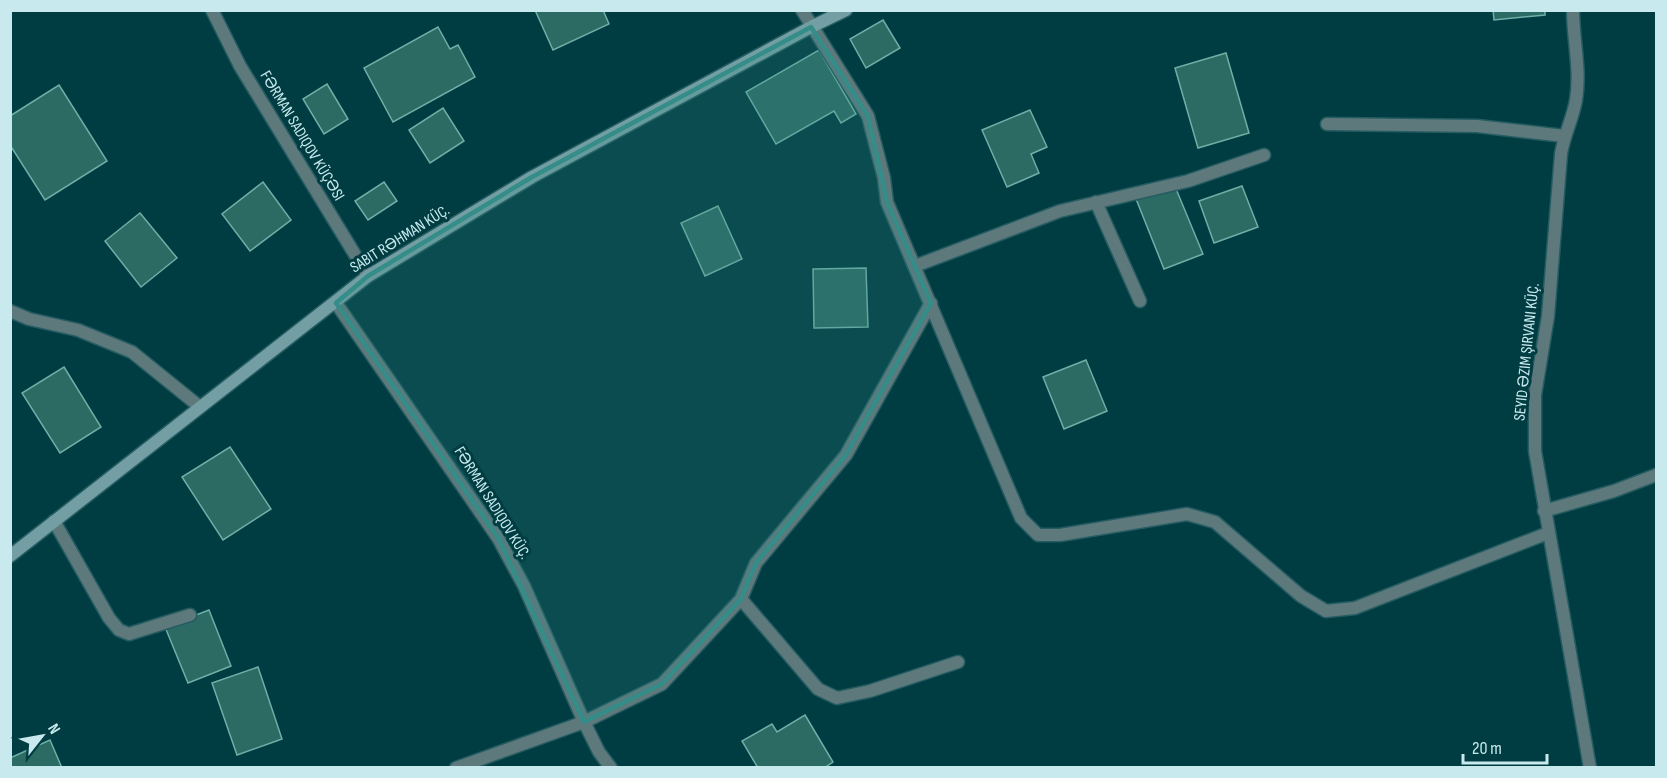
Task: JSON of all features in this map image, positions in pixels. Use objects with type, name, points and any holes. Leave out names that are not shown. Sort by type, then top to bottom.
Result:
[{"type":"main road","name":"SABIT RƏHMAN KÜÇ.","points":[[10,556],[368,276],[532,177],[846,10]]},
{"type":"street","points":[[212,10],[240,66],[368,276]]},
{"type":"street","points":[[802,10],[868,116],[884,178],[887,202],[1022,518],[1038,535],[1060,535],[1187,514],[1215,522],[1301,596],[1326,611],[1355,608],[1548,533]]},
{"type":"street","name":"SEYID ƏZIM ŞIRVANI KÜÇ.","points":[[1573,10],[1578,78],[1576,102],[1564,136],[1548,316],[1535,395],[1535,451],[1590,768]]},
{"type":"street","points":[[1328,124],[1477,126],[1564,136]]},
{"type":"street","points":[[915,266],[1060,211],[1188,181],[1264,155]]},
{"type":"street","points":[[1096,202],[1140,301]]},
{"type":"street","points":[[336,303],[498,538],[524,586],[584,722],[599,752],[611,768]]},
{"type":"street","points":[[456,768],[584,722],[662,684],[741,599],[756,563],[846,455],[931,303]]},
{"type":"street","points":[[10,311],[29,319],[78,330],[132,352],[200,407]]},
{"type":"street","points":[[1544,511],[1656,476]]},
{"type":"street","points":[[54,521],[109,618],[119,630],[129,634],[190,615]]},
{"type":"street","points":[[741,599],[818,689],[837,698],[870,691],[958,662]]},
{"type":"highlighted area","points":[[811,27],[868,116],[887,202],[931,303],[846,455],[756,563],[741,599],[662,684],[584,722],[498,538],[336,303],[368,276],[532,177]]},
{"type":"building","points":[[535,10],[603,10],[609,24],[553,50]]},
{"type":"building","points":[[1493,10],[1545,10],[1545,15],[1494,20]]},
{"type":"building","points":[[883,20],[900,48],[866,68],[850,39]]},
{"type":"building","points":[[438,27],[450,49],[458,45],[475,77],[393,122],[364,68]]},
{"type":"building","points":[[819,50],[856,114],[841,123],[834,111],[776,144],[746,92]]},
{"type":"building","points":[[1226,53],[1249,133],[1198,148],[1175,68]]},
{"type":"building","points":[[327,84],[348,119],[324,134],[303,99]]},
{"type":"building","points":[[59,85],[107,161],[45,200],[10,145],[10,116]]},
{"type":"building","points":[[443,108],[464,141],[430,163],[409,130]]},
{"type":"building","points":[[1030,110],[1047,147],[1031,154],[1039,173],[1007,187],[982,130]]},
{"type":"building","points":[[263,182],[291,220],[250,251],[222,214]]},
{"type":"building","points":[[384,182],[397,201],[368,220],[355,201]]},
{"type":"building","points":[[1174,184],[1203,254],[1164,269],[1136,199]]},
{"type":"building","points":[[1242,186],[1258,227],[1214,243],[1199,201]]},
{"type":"building","points":[[718,206],[742,259],[705,276],[681,223]]},
{"type":"building","points":[[140,213],[177,258],[141,287],[105,241]]},
{"type":"building","points":[[866,268],[868,327],[814,328],[813,269]]},
{"type":"building","points":[[1086,360],[1107,411],[1064,429],[1043,377]]},
{"type":"building","points":[[64,367],[101,427],[60,453],[22,393]]},
{"type":"building","points":[[230,447],[271,509],[223,540],[182,477]]},
{"type":"building","points":[[209,610],[231,666],[188,683],[165,627]]},
{"type":"building","points":[[258,667],[282,739],[237,755],[212,683]]},
{"type":"building","points":[[805,715],[833,762],[824,768],[758,768],[742,741],[772,724],[777,732]]},
{"type":"building","points":[[50,740],[62,768],[10,768],[10,758]]}]
